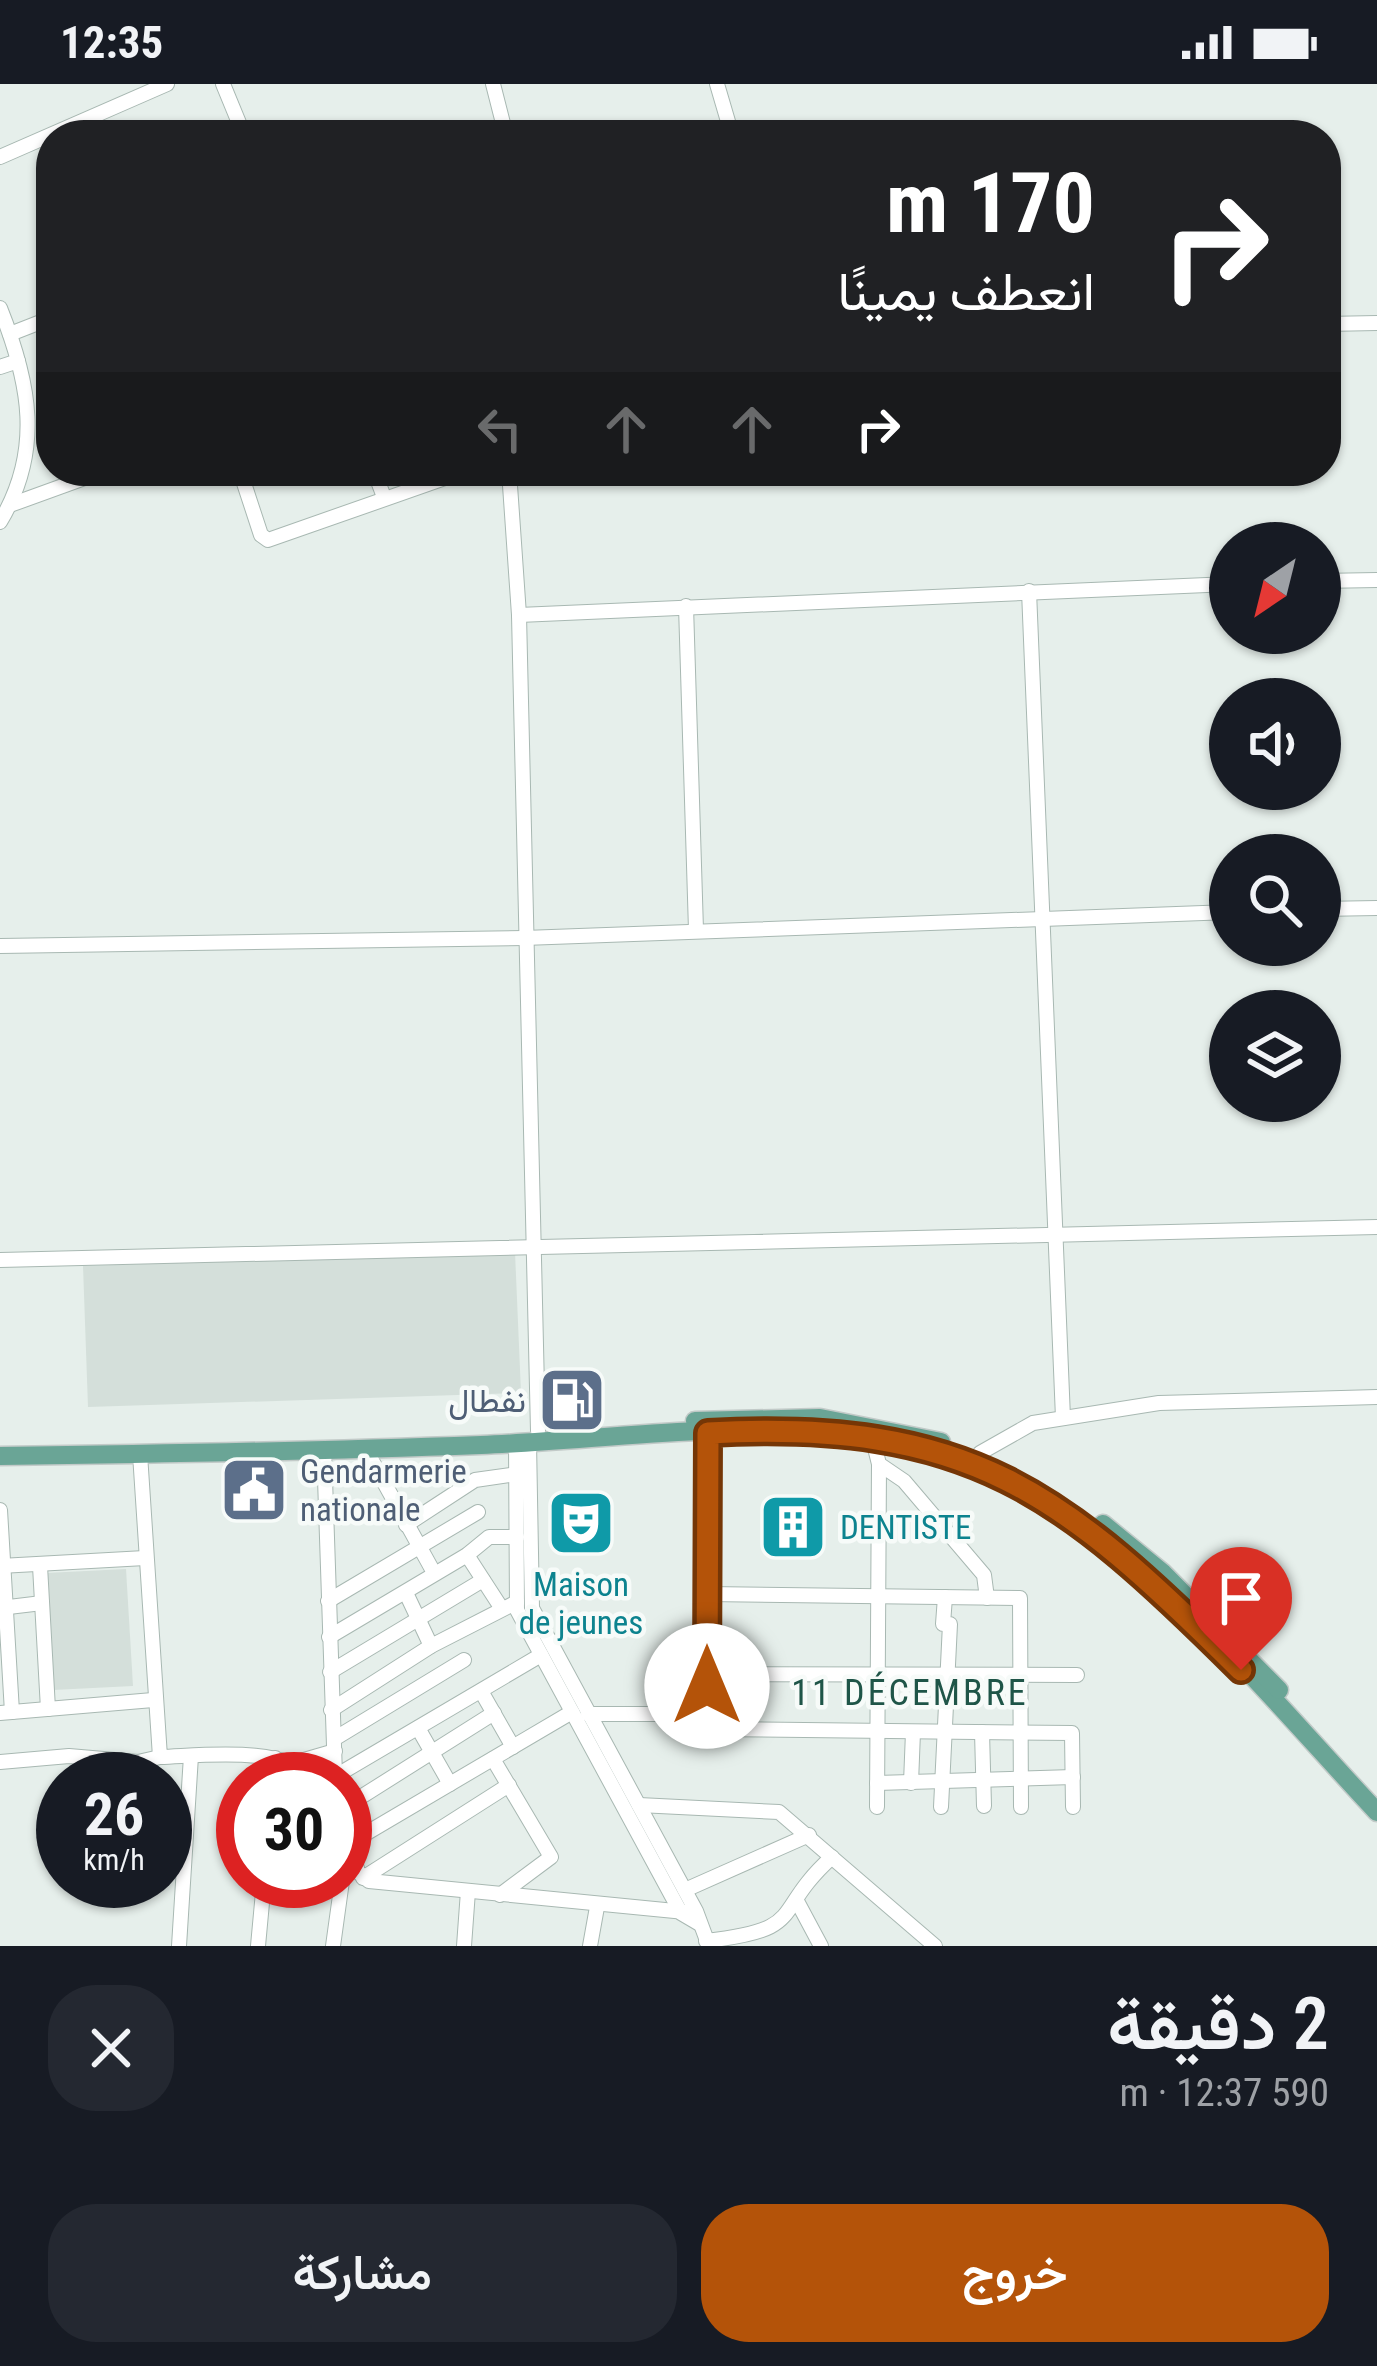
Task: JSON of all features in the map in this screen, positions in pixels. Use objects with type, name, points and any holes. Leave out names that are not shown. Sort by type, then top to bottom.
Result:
[{"type":"main road","points":[[0,1456],[365,1448],[820,1418],[898,1429],[955,1451],[1064,1510],[1159,1578]]},
{"type":"main road","points":[[0,1446],[528,1439],[782,1430],[872,1436],[980,1454],[1084,1510],[1377,1794]]},
{"type":"main road","points":[[1247,1666],[1377,1812]]},
{"type":"street","points":[[84,120],[166,84]]},
{"type":"street","points":[[223,84],[238,120]]},
{"type":"street","points":[[493,84],[502,120]]},
{"type":"street","points":[[717,84],[728,120]]},
{"type":"street","points":[[0,157],[36,141]]},
{"type":"street","points":[[0,308],[31,407],[29,453],[0,523]]},
{"type":"street","points":[[1341,324],[1377,323]]},
{"type":"street","points":[[10,334],[36,324]]},
{"type":"street","points":[[0,367],[18,362]]},
{"type":"street","points":[[10,505],[63,486]]},
{"type":"street","points":[[245,486],[261,535],[268,540],[418,486]]},
{"type":"street","points":[[380,486],[384,497]]},
{"type":"street","points":[[510,486],[519,615],[531,1245],[532,1608],[580,1713]]},
{"type":"street","points":[[1341,581],[1377,580]]},
{"type":"street","points":[[519,615],[1209,585]]},
{"type":"street","points":[[1029,591],[1063,1418]]},
{"type":"street","points":[[686,606],[696,930]]},
{"type":"street","points":[[1341,909],[1377,908]]},
{"type":"street","points":[[0,946],[524,938],[1209,912]]},
{"type":"street","points":[[0,1260],[1053,1231],[1377,1227]]},
{"type":"street","points":[[980,1454],[1033,1424],[1159,1403],[1377,1396]]},
{"type":"street","points":[[708,1433],[708,1729],[1072,1733],[1073,1807]]},
{"type":"street","points":[[872,1436],[879,1464],[877,1807]]},
{"type":"street","points":[[528,1439],[517,1474],[517,1602],[542,1655],[580,1713],[707,1943],[756,1935],[788,1917],[815,1872],[832,1857]]},
{"type":"street","points":[[365,1448],[434,1571]]},
{"type":"street","points":[[324,1449],[333,1752]]},
{"type":"street","points":[[140,1454],[159,1752]]},
{"type":"street","points":[[879,1464],[904,1481],[984,1575],[987,1598]]},
{"type":"street","points":[[406,1525],[475,1480],[517,1474]]},
{"type":"street","points":[[0,1510],[6,1713],[153,1700]]},
{"type":"street","points":[[328,1601],[478,1512]]},
{"type":"street","points":[[329,1637],[406,1593],[434,1571],[467,1556],[489,1537],[517,1538]]},
{"type":"street","points":[[467,1556],[502,1610]]},
{"type":"street","points":[[3,1566],[145,1558]]},
{"type":"street","points":[[40,1566],[48,1709]]},
{"type":"street","points":[[330,1672],[483,1580]]},
{"type":"street","points":[[406,1593],[431,1646]]},
{"type":"street","points":[[707,1594],[1020,1598],[1022,1808]]},
{"type":"street","points":[[941,1807],[945,1597]]},
{"type":"street","points":[[332,1710],[431,1646],[517,1602]]},
{"type":"street","points":[[4,1608],[42,1604]]},
{"type":"street","points":[[372,1754],[542,1655]]},
{"type":"street","points":[[319,1752],[464,1660]]},
{"type":"street","points":[[707,1674],[1077,1675]]},
{"type":"street","points":[[482,1691],[513,1747]]},
{"type":"street","points":[[372,1790],[494,1713]]},
{"type":"street","points":[[372,1837],[450,1784],[580,1713],[707,1714]]},
{"type":"street","points":[[418,1727],[450,1784]]},
{"type":"street","points":[[911,1783],[913,1732]]},
{"type":"street","points":[[982,1732],[984,1806]]},
{"type":"street","points":[[0,1762],[36,1759]]},
{"type":"street","points":[[493,1759],[551,1857],[500,1895]]},
{"type":"street","points":[[877,1784],[1073,1777]]},
{"type":"street","points":[[372,1872],[509,1785]]},
{"type":"street","points":[[631,1804],[779,1813],[934,1946]]},
{"type":"street","points":[[631,1804],[685,1890],[691,1916]]},
{"type":"street","points":[[685,1890],[808,1835]]},
{"type":"street","points":[[372,1879],[691,1916]]},
{"type":"street","points":[[464,1946],[468,1892]]},
{"type":"street","points":[[798,1903],[821,1946]]},
{"type":"street","points":[[590,1946],[596,1907]]},
{"type":"street","points":[[178,1946],[180,1908]]},
{"type":"street","points":[[258,1946],[262,1908]]},
{"type":"street","points":[[333,1946],[339,1908]]},
{"type":"shaded area","points":[[515,1252],[521,1393],[88,1407],[83,1266]]},
{"type":"shaded area","points":[[126,1569],[133,1686],[53,1690],[46,1573]]},
{"type":"place","name":"نفطال","points":[[572,1400]]},
{"type":"place","name":"Gendarmerie nationale","points":[[254,1490]]},
{"type":"place","name":"Maison de jeunes","points":[[581,1523]]},
{"type":"place","name":"DENTISTE","points":[[793,1527]]},
{"type":"district","name":"11 DÉCEMBRE","points":[[910,1692]]},
{"type":"route","points":[[707,1686],[708,1433],[782,1430],[876,1436],[953,1456],[1009,1479],[1091,1528],[1144,1573],[1241,1670]]}]
